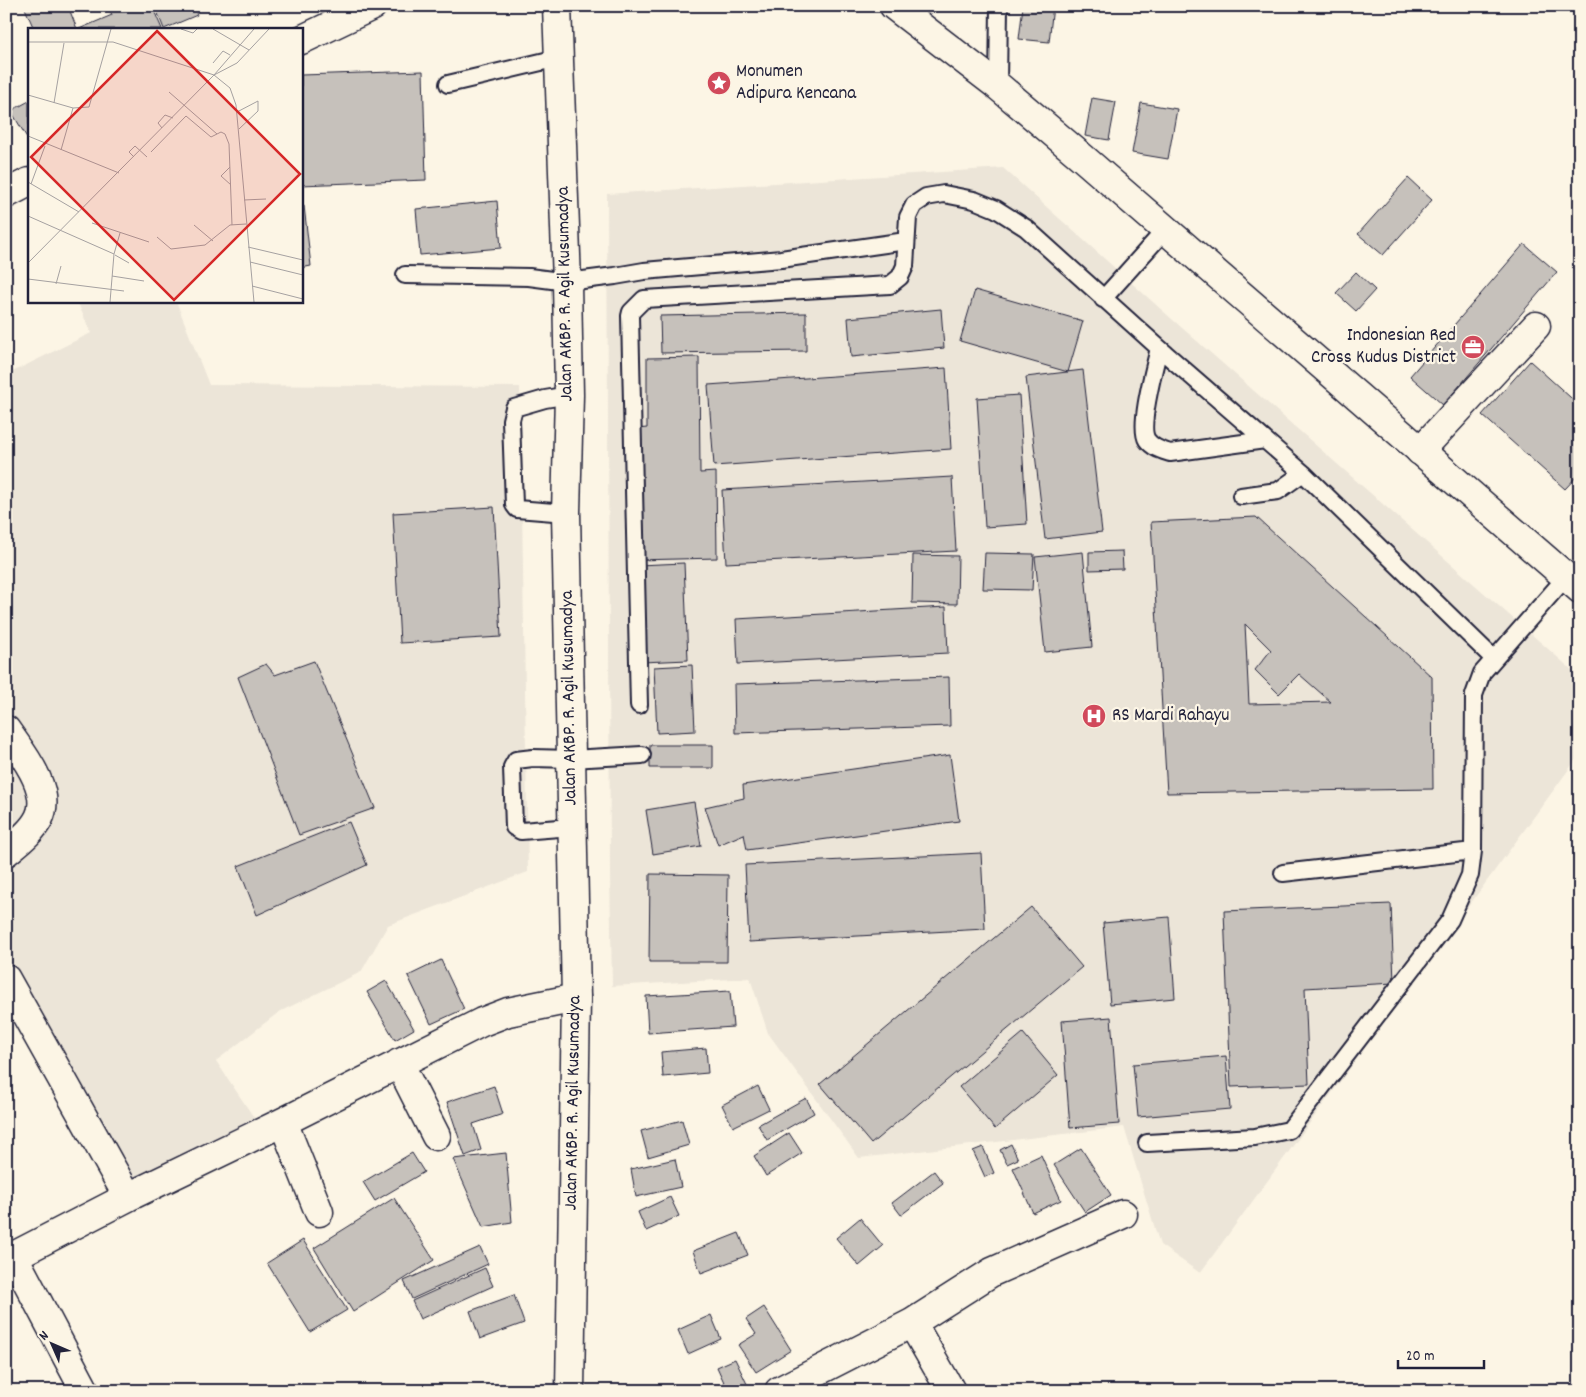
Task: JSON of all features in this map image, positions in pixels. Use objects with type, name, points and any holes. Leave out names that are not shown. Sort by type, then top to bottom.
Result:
[{"type":"main road","points":[[302,40],[372,6]]},
{"type":"main road","name":"Jalan AKBP. R. Agil Kusumadya","points":[[557,6],[567,282],[569,395],[566,512],[576,998],[570,1391]]},
{"type":"main road","points":[[894,6],[998,86],[1083,158],[1573,583]]},
{"type":"main road","points":[[6,194],[28,183]]},
{"type":"main road","points":[[1420,451],[1536,326]]},
{"type":"main road","points":[[6,730],[39,780],[42,798],[40,817],[26,836],[6,852]]},
{"type":"main road","points":[[6,978],[128,1197]]},
{"type":"main road","points":[[85,1391],[10,1258],[128,1197],[482,1022],[508,1012],[576,998]]},
{"type":"main road","points":[[398,1063],[436,1136]]},
{"type":"main road","points":[[283,1122],[319,1212]]},
{"type":"main road","points":[[779,1391],[912,1323],[992,1272],[1123,1214]]},
{"type":"main road","points":[[912,1323],[950,1391]]},
{"type":"lane","points":[[996,8],[998,86]]},
{"type":"lane","points":[[448,84],[558,58]]},
{"type":"lane","points":[[638,705],[631,312],[644,299],[890,285],[900,277],[906,266],[908,217],[914,205],[926,197],[944,194],[974,200],[996,209],[1026,228],[1159,348],[1304,473],[1494,659]]},
{"type":"lane","points":[[1104,299],[1165,230]]},
{"type":"lane","points":[[405,275],[530,278],[567,282],[644,271],[781,259],[906,241]]},
{"type":"lane","points":[[644,271],[644,299]]},
{"type":"lane","points":[[1159,348],[1143,424],[1146,439],[1156,449],[1170,453],[1265,440]]},
{"type":"lane","points":[[566,512],[517,510],[514,505],[511,420],[514,408],[545,398],[569,395]]},
{"type":"lane","points":[[1241,496],[1278,492],[1304,473]]},
{"type":"lane","points":[[1147,1143],[1255,1137],[1290,1130],[1450,920],[1470,875],[1473,851],[1474,695],[1482,673],[1494,659],[1573,583]]},
{"type":"lane","points":[[572,827],[521,831],[514,827],[512,768],[516,760],[642,755]]},
{"type":"lane","points":[[1283,873],[1473,851]]},
{"type":"shaded area","name":"RS Mardi Rahayu","points":[[1003,168],[1173,320],[1580,677],[1580,754],[1200,1273],[1160,1245],[1124,1127],[859,1158],[768,1033],[750,978],[612,986],[607,194]]},
{"type":"shaded area","points":[[77,302],[176,302],[209,385],[520,387],[528,872],[388,925],[361,972],[279,1012],[216,1061],[257,1122],[129,1185],[6,964],[6,375],[91,333]]},
{"type":"building","points":[[24,6],[68,6],[77,28],[34,28]]},
{"type":"building","points":[[108,6],[152,6],[162,28],[81,28],[112,15]]},
{"type":"building","points":[[155,6],[193,6],[197,15],[164,28]]},
{"type":"building","points":[[1023,6],[1053,6],[1049,42],[1019,39]]},
{"type":"building","points":[[423,71],[426,180],[302,185],[302,75]]},
{"type":"building","points":[[1092,98],[1116,102],[1109,140],[1085,136]]},
{"type":"building","points":[[28,102],[28,139],[11,111]]},
{"type":"building","points":[[1141,103],[1177,109],[1168,159],[1132,153]]},
{"type":"building","points":[[1408,178],[1432,200],[1383,255],[1358,234]]},
{"type":"building","points":[[497,201],[501,248],[420,255],[416,209]]},
{"type":"building","points":[[304,206],[311,266],[302,268],[302,207]]},
{"type":"building","points":[[1524,244],[1557,272],[1443,405],[1410,376]]},
{"type":"building","points":[[1356,272],[1375,290],[1356,311],[1336,293]]},
{"type":"building","points":[[975,290],[1083,321],[1068,372],[960,341]]},
{"type":"building","points":[[941,309],[944,348],[851,357],[848,318]]},
{"type":"building","points":[[806,313],[806,351],[661,353],[660,316]]},
{"type":"building","points":[[699,357],[700,473],[716,472],[717,558],[638,560],[637,429],[647,428],[647,358]]},
{"type":"building","points":[[1530,361],[1580,406],[1580,473],[1565,489],[1482,415]]},
{"type":"building","points":[[946,368],[951,449],[714,466],[708,385]]},
{"type":"building","points":[[1083,370],[1102,532],[1045,539],[1026,377]]},
{"type":"building","points":[[1019,395],[1027,524],[985,527],[977,398]]},
{"type":"building","points":[[952,477],[956,551],[726,563],[722,490]]},
{"type":"building","points":[[494,507],[501,637],[400,643],[393,513]]},
{"type":"building","points":[[1256,517],[1432,677],[1433,789],[1167,793],[1151,522]],"holes":[[[1245,624],[1271,650],[1255,670],[1279,694],[1299,674],[1331,702],[1249,704]]]},
{"type":"building","points":[[1122,551],[1123,569],[1089,570],[1089,552]]},
{"type":"building","points":[[1083,552],[1092,647],[1045,652],[1035,557]]},
{"type":"building","points":[[985,553],[1034,554],[1032,590],[983,589]]},
{"type":"building","points":[[913,555],[958,556],[957,604],[912,603]]},
{"type":"building","points":[[684,563],[688,660],[642,662],[638,565]]},
{"type":"building","points":[[946,607],[948,653],[738,664],[736,619]]},
{"type":"building","points":[[314,661],[375,808],[299,835],[238,677],[266,664],[275,675]]},
{"type":"building","points":[[692,665],[695,731],[657,733],[654,667]]},
{"type":"building","points":[[949,677],[950,726],[735,733],[734,684]]},
{"type":"building","points":[[650,745],[713,745],[713,768],[650,768]]},
{"type":"building","points":[[950,755],[959,821],[747,850],[744,834],[718,845],[705,807],[744,798],[743,785]]},
{"type":"building","points":[[694,802],[701,846],[653,854],[646,810]]},
{"type":"building","points":[[349,822],[367,865],[257,915],[238,866]]},
{"type":"building","points":[[981,853],[985,929],[749,942],[745,865]]},
{"type":"building","points":[[650,874],[728,875],[727,962],[649,962]]},
{"type":"building","points":[[1391,904],[1394,983],[1305,988],[1309,1084],[1231,1087],[1224,911]]},
{"type":"building","points":[[1031,907],[1082,967],[871,1144],[820,1084]]},
{"type":"building","points":[[1169,917],[1175,998],[1110,1004],[1103,923]]},
{"type":"building","points":[[441,960],[464,1009],[431,1024],[408,976]]},
{"type":"building","points":[[386,981],[414,1029],[395,1040],[367,992]]},
{"type":"building","points":[[730,991],[733,1027],[648,1033],[646,996]]},
{"type":"building","points":[[1111,1017],[1119,1124],[1070,1128],[1062,1021]]},
{"type":"building","points":[[1023,1033],[1058,1075],[995,1129],[959,1087]]},
{"type":"building","points":[[706,1048],[708,1073],[663,1077],[661,1052]]},
{"type":"building","points":[[1226,1056],[1230,1109],[1138,1117],[1133,1064]]},
{"type":"building","points":[[494,1086],[503,1114],[473,1124],[481,1150],[465,1156],[447,1102]]},
{"type":"building","points":[[758,1086],[769,1109],[733,1127],[722,1105]]},
{"type":"building","points":[[806,1098],[814,1113],[767,1140],[758,1125]]},
{"type":"building","points":[[682,1120],[689,1145],[648,1157],[641,1131]]},
{"type":"building","points":[[789,1133],[802,1153],[766,1176],[754,1156]]},
{"type":"building","points":[[1011,1144],[1018,1159],[1007,1164],[1000,1150]]},
{"type":"building","points":[[983,1147],[994,1173],[985,1177],[973,1151]]},
{"type":"building","points":[[1081,1148],[1111,1195],[1085,1212],[1054,1165]]},
{"type":"building","points":[[412,1153],[424,1172],[375,1201],[363,1182]]},
{"type":"building","points":[[506,1153],[512,1222],[483,1227],[453,1159]]},
{"type":"building","points":[[1041,1155],[1061,1200],[1033,1213],[1013,1168]]},
{"type":"building","points":[[675,1159],[681,1187],[636,1197],[631,1169]]},
{"type":"building","points":[[934,1171],[943,1183],[901,1215],[892,1203]]},
{"type":"building","points":[[670,1197],[679,1216],[646,1231],[638,1212]]},
{"type":"building","points":[[394,1198],[434,1260],[353,1312],[314,1248]]},
{"type":"building","points":[[860,1218],[883,1246],[859,1266],[836,1238]]},
{"type":"building","points":[[739,1233],[748,1255],[701,1273],[693,1251]]},
{"type":"building","points":[[303,1240],[347,1310],[310,1332],[267,1263]]},
{"type":"building","points":[[480,1247],[488,1264],[412,1299],[404,1281]]},
{"type":"building","points":[[485,1268],[493,1286],[420,1319],[412,1301]]},
{"type":"building","points":[[514,1295],[524,1323],[480,1339],[470,1311]]},
{"type":"building","points":[[764,1307],[791,1350],[756,1372],[738,1345],[756,1334],[746,1319]]},
{"type":"building","points":[[711,1315],[721,1339],[688,1354],[678,1330]]},
{"type":"building","points":[[735,1359],[748,1386],[738,1391],[728,1391],[717,1367]]},
{"type":"place","name":"Monumen Adipura Kencana","points":[[719,83]]},
{"type":"place","name":"Indonesian Red Cross Kudus District","points":[[1473,347]]},
{"type":"place","name":"RS Mardi Rahayu","points":[[1094,716]]}]
